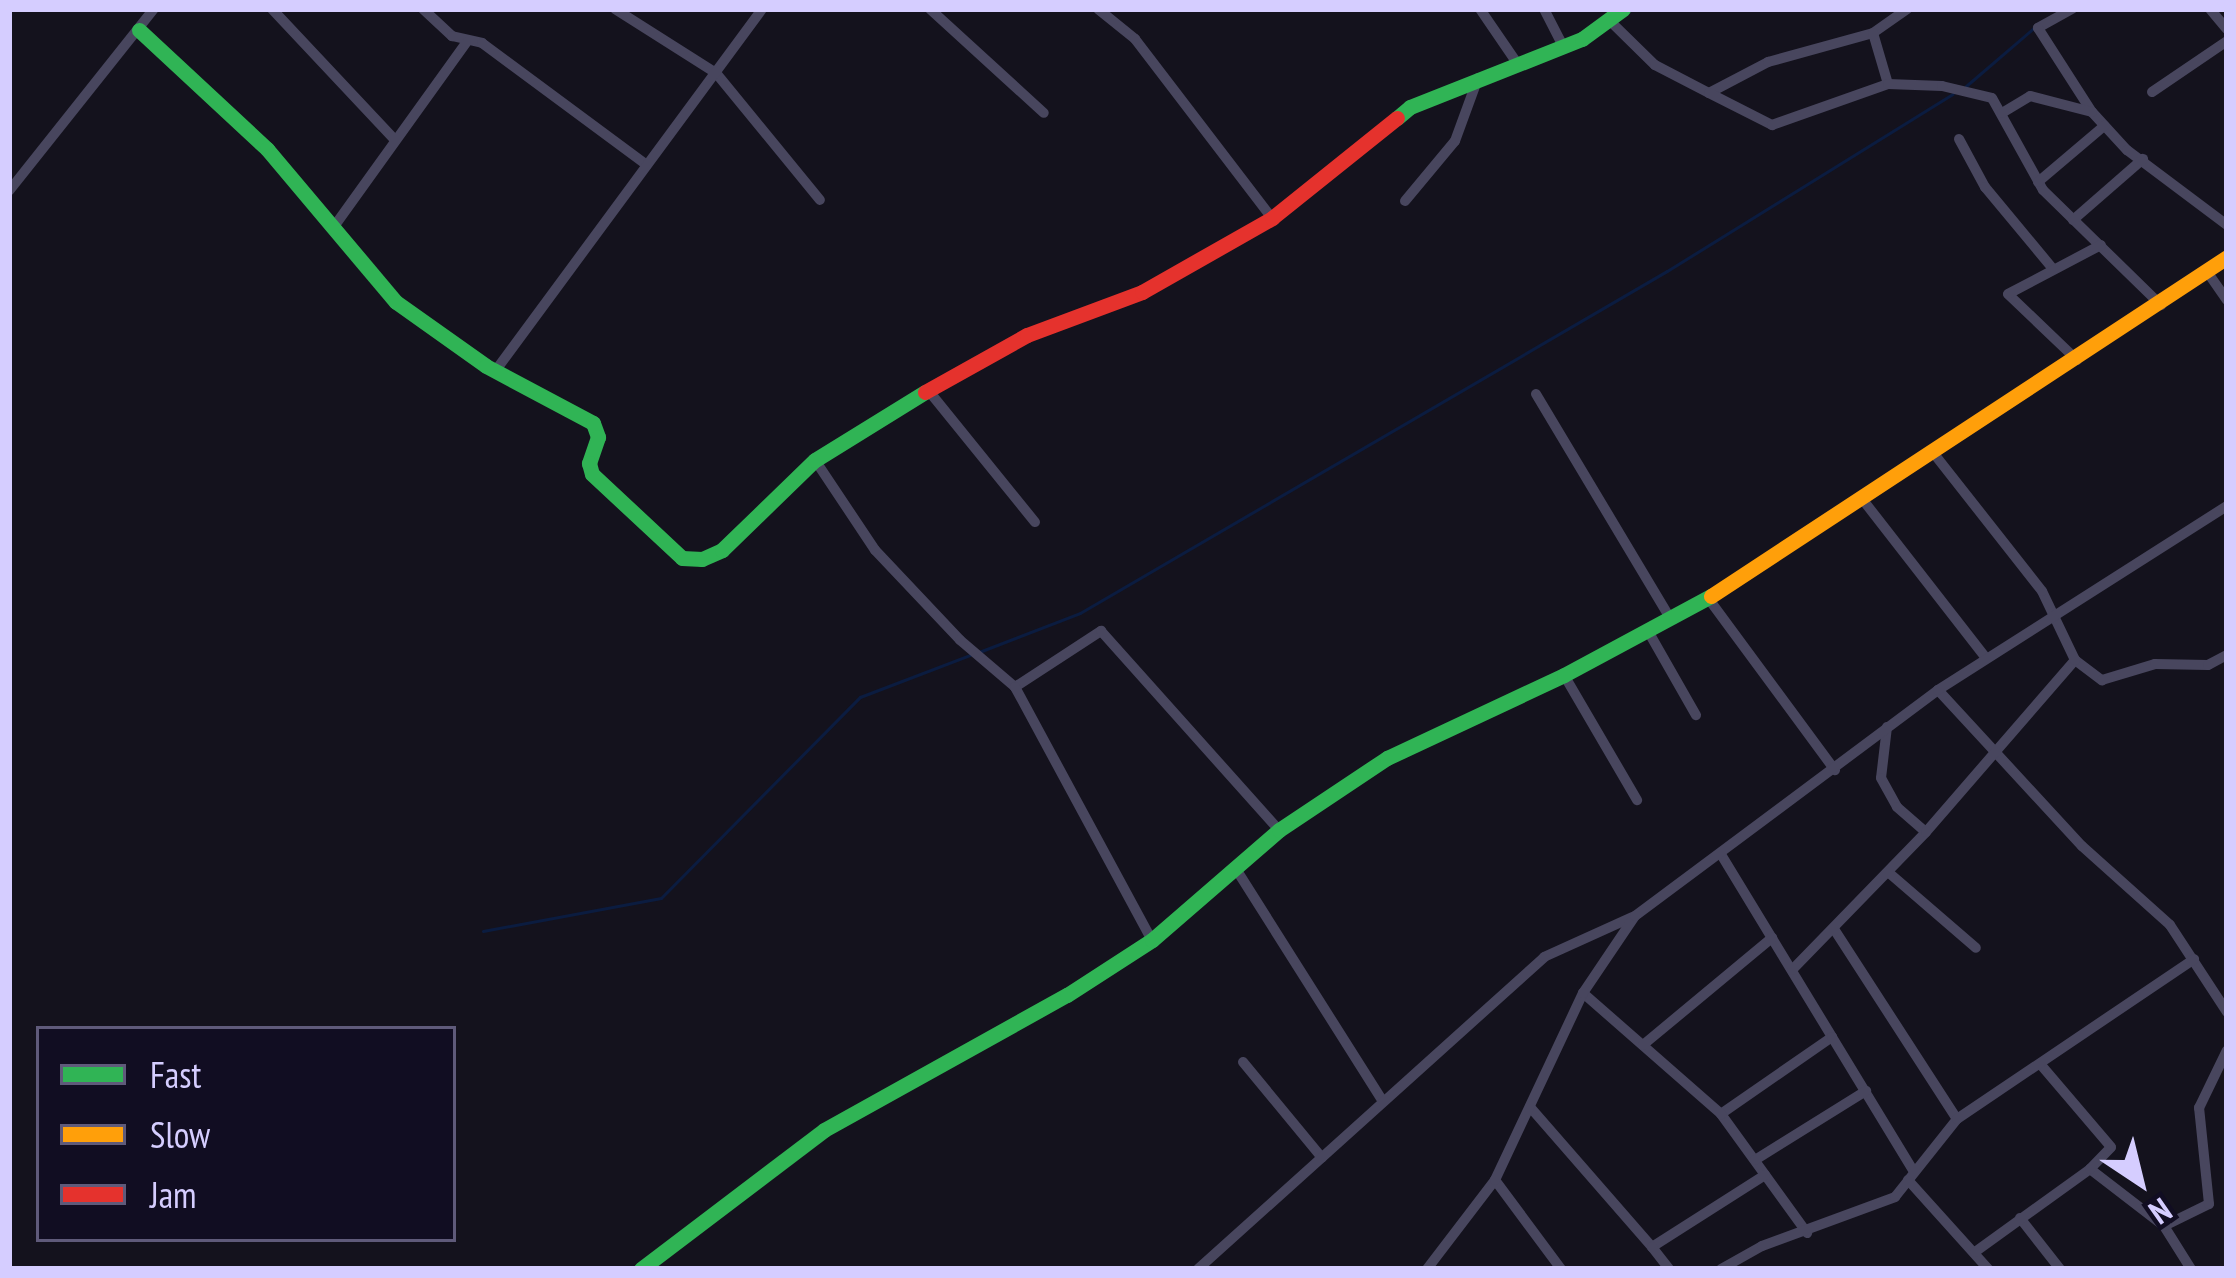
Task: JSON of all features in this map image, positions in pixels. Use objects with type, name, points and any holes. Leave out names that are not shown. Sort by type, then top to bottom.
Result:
[{"type":"street","points":[[9,191],[154,9]]},
{"type":"street","points":[[272,9],[394,139]]},
{"type":"street","points":[[423,9],[466,43],[482,43],[647,165]]},
{"type":"street","points":[[615,9],[716,73],[820,200]]},
{"type":"street","points":[[496,370],[763,9]]},
{"type":"street","points":[[930,9],[1043,113]]},
{"type":"street","points":[[1097,9],[1135,39],[1272,218]]},
{"type":"street","points":[[1480,9],[1517,63]]},
{"type":"street","points":[[1544,9],[1563,46]]},
{"type":"street","points":[[1709,93],[1768,62],[1873,33],[1907,9]]},
{"type":"street","points":[[2072,9],[2038,28],[2092,112],[2143,160],[2227,225]]},
{"type":"street","points":[[2210,9],[2227,29]]},
{"type":"street","points":[[139,31],[268,149],[396,302],[496,370],[593,424],[598,436],[592,474],[682,558],[702,559],[722,550],[815,460],[928,390],[1028,335],[1142,292],[1272,218],[1410,106],[1563,46],[1616,15],[1655,64],[1772,125],[1888,84],[1942,86],[1992,98],[2038,182],[2161,305]]},
{"type":"street","points":[[1873,33],[1888,84]]},
{"type":"street","points":[[2152,92],[2227,41]]},
{"type":"street","points":[[333,229],[466,43]]},
{"type":"street","points":[[1405,201],[1454,141],[1478,78]]},
{"type":"street","points":[[2002,113],[2030,96],[2092,112]]},
{"type":"street","points":[[2038,182],[2104,126]]},
{"type":"street","points":[[1959,140],[1985,188],[2053,269]]},
{"type":"street","points":[[2073,220],[2143,160]]},
{"type":"street","points":[[2077,360],[2008,294],[2101,245]]},
{"type":"street","points":[[641,1269],[824,1130],[1067,995],[1152,940],[1279,830],[1387,758],[1564,675],[1708,598],[2161,305],[2227,257]]},
{"type":"street","points":[[2207,272],[2227,300]]},
{"type":"street","points":[[928,390],[1035,522]]},
{"type":"street","points":[[1536,394],[1670,618]]},
{"type":"street","points":[[1934,454],[2042,591],[2074,661],[2102,680],[2155,664],[2208,665],[2227,655]]},
{"type":"street","points":[[815,460],[875,550],[960,640],[1015,687],[1152,940]]},
{"type":"street","points":[[1863,500],[1986,658]]},
{"type":"street","points":[[1198,1269],[1544,957],[1635,916],[1722,856],[1938,690],[2050,614],[2225,512]]},
{"type":"street","points":[[1708,598],[1835,770]]},
{"type":"street","points":[[1015,687],[1101,632],[1279,830]]},
{"type":"street","points":[[1648,632],[1696,715]]},
{"type":"street","points":[[1792,970],[1926,832],[2074,661]]},
{"type":"street","points":[[1564,675],[1637,800]]},
{"type":"street","points":[[1938,690],[2082,846],[2170,925],[2227,1012]]},
{"type":"street","points":[[1887,727],[1881,778],[1897,807],[1926,832]]},
{"type":"street","points":[[1722,856],[1866,1091],[1911,1176],[1988,1269]]},
{"type":"street","points":[[1236,869],[1382,1100]]},
{"type":"street","points":[[1888,872],[1976,948]]},
{"type":"street","points":[[1427,1269],[1495,1180],[1583,993],[1635,916]]},
{"type":"street","points":[[1834,929],[1957,1119]]},
{"type":"street","points":[[1643,1045],[1772,938]]},
{"type":"street","points":[[1721,1269],[1762,1246],[1895,1197],[1957,1119],[2194,959]]},
{"type":"street","points":[[1583,993],[1721,1114],[1807,1233]]},
{"type":"street","points":[[1721,1114],[1832,1037]]},
{"type":"street","points":[[2164,1226],[2209,1204],[2199,1108],[2227,1050]]},
{"type":"street","points":[[1243,1062],[1322,1158]]},
{"type":"street","points":[[1976,1252],[2090,1169],[2110,1147],[2040,1064]]},
{"type":"street","points":[[1755,1160],[1866,1091]]},
{"type":"street","points":[[1530,1107],[1669,1269]]},
{"type":"street","points":[[2090,1169],[2164,1226],[2191,1269]]},
{"type":"street","points":[[1652,1246],[1765,1175]]},
{"type":"street","points":[[1495,1180],[1561,1269]]},
{"type":"street","points":[[2020,1218],[2060,1269]]},
{"type":"waterway","points":[[1966,86],[2036,26]]},
{"type":"waterway","points":[[979,652],[1080,613],[1667,271],[1953,94]]},
{"type":"waterway","points":[[483,931],[661,898],[860,697],[970,655]]},
{"type":"traffic: fast","points":[[1397,118],[1410,107],[1582,39],[1623,9]]},
{"type":"traffic: fast","points":[[139,30],[267,149],[396,302],[486,366],[593,423],[598,437],[589,463],[592,474],[682,558],[702,559],[722,550],[815,460],[925,392]]},
{"type":"traffic: fast","points":[[641,1269],[824,1130],[1067,995],[1152,940],[1279,830],[1387,758],[1564,675],[1711,596]]},
{"type":"traffic: slow","points":[[1711,596],[2227,257]]},
{"type":"traffic: jam","points":[[925,392],[1027,335],[1142,292],[1272,218],[1397,118]]}]
